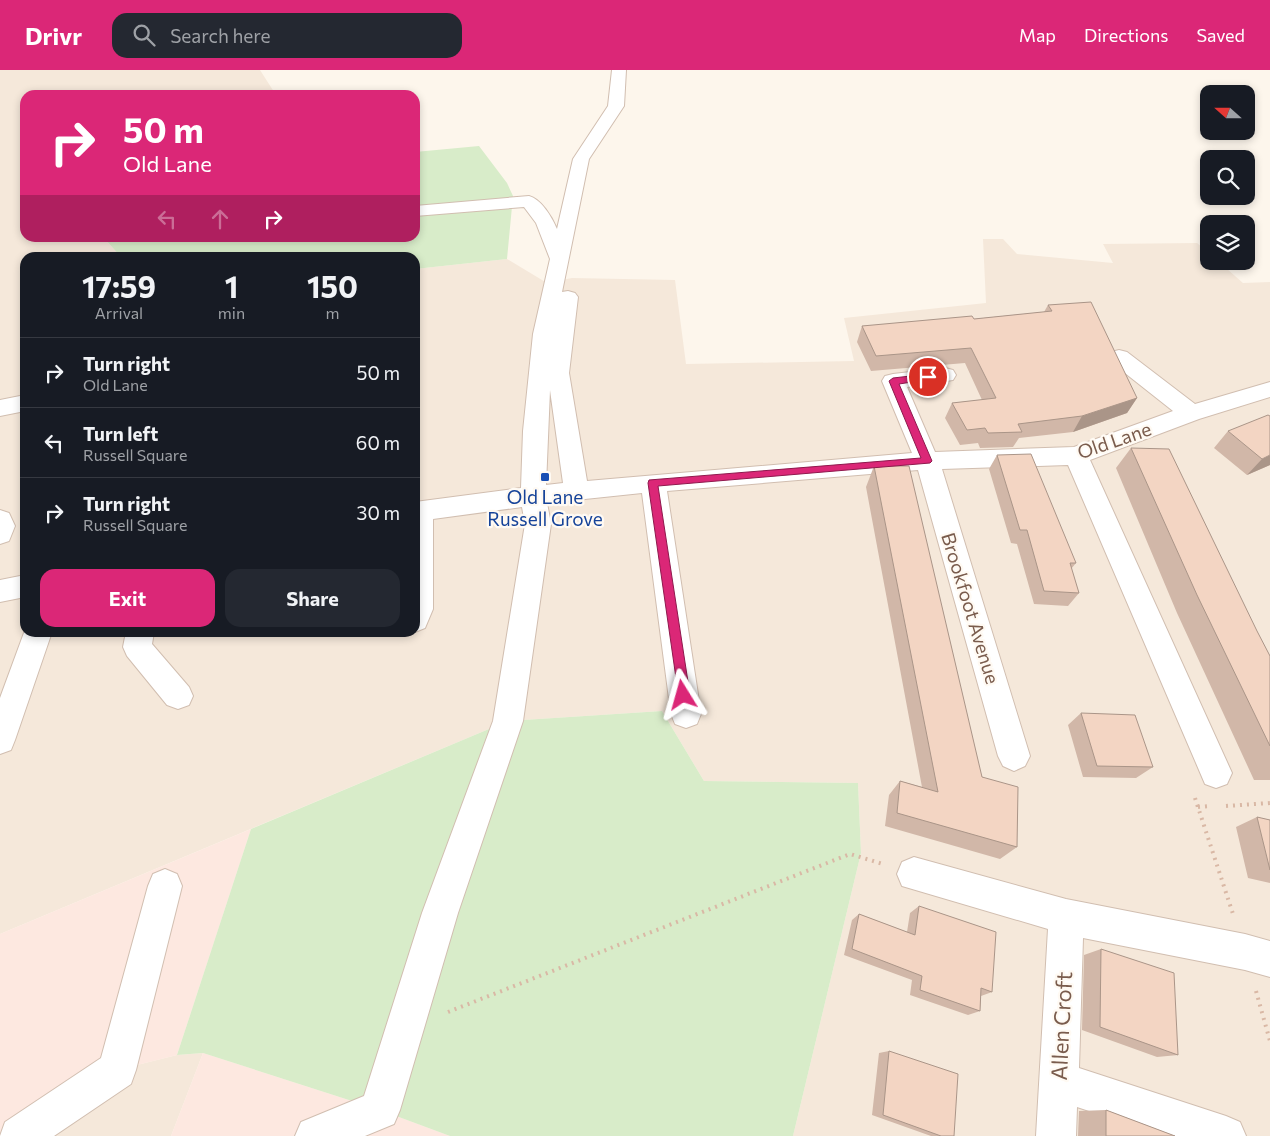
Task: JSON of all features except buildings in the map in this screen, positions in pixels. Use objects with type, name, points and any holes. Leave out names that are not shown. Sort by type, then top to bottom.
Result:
[{"type":"street","points":[[315,1136],[380,1110],[440,913],[508,721],[538,524],[533,496],[535,431],[543,334],[582,159],[616,106],[619,70]]},
{"type":"street","points":[[420,210],[529,201],[545,222],[559,258]]},
{"type":"street","points":[[568,298],[558,373],[576,490]]},
{"type":"street","points":[[1119,357],[1191,413]]},
{"type":"street","name":"Brookfoot Avenue","points":[[945,375],[893,381],[927,461],[1014,756]]},
{"type":"street","name":"Old Lane","points":[[420,512],[576,490],[653,483],[927,461],[1076,456],[1191,413],[1270,388]]},
{"type":"street","points":[[0,408],[20,404]]},
{"type":"street","points":[[1076,456],[1216,773]]},
{"type":"street","points":[[653,483],[686,714]]},
{"type":"street","points":[[0,520],[2,526],[0,534]]},
{"type":"street","points":[[0,740],[36,637]]},
{"type":"street","points":[[139,637],[137,648],[178,696]]},
{"type":"street","points":[[914,874],[1066,917],[1245,952],[1270,959]]},
{"type":"street","points":[[19,1136],[117,1070],[166,886]]},
{"type":"street","name":"Allen Croft","points":[[1056,1136],[1066,917]]},
{"type":"street","points":[[1058,1080],[1226,1136]]},
{"type":"path","points":[[1198,807],[1270,803]]},
{"type":"path","points":[[405,1028],[850,854],[914,874]]},
{"type":"shaded area","points":[[0,70],[260,70],[273,90],[20,90],[20,242],[108,242],[117,252],[20,252],[20,637],[420,637],[420,268],[507,259],[547,283],[572,278],[675,280],[686,364],[854,361],[844,318],[986,303],[983,239],[1003,239],[1017,254],[1113,263],[1103,244],[1197,243],[1200,246],[1200,270],[1228,270],[1243,283],[1270,282],[1270,1136],[793,1136],[861,853],[858,783],[704,781],[662,711],[508,721],[0,934]]},
{"type":"shaded area","points":[[251,829],[177,1055],[117,1070],[0,1136],[0,934]]},
{"type":"shaded area","points":[[203,1053],[171,1136],[19,1136],[117,1070],[177,1055]]},
{"type":"shaded area","points":[[203,1053],[380,1110],[450,1136],[171,1136]]},
{"type":"green space","points":[[479,146],[507,183],[513,196],[507,259],[420,268],[420,252],[117,252],[108,242],[420,242],[420,152]]},
{"type":"green space","points":[[662,711],[704,781],[858,783],[861,853],[793,1136],[450,1136],[380,1110],[203,1053],[177,1055],[251,829],[508,721]]},
{"type":"place","name":"Old Lane Russell Grove","points":[[545,477]]},
{"type":"route","points":[[683,695],[653,483],[927,461],[893,381],[928,377]]}]
